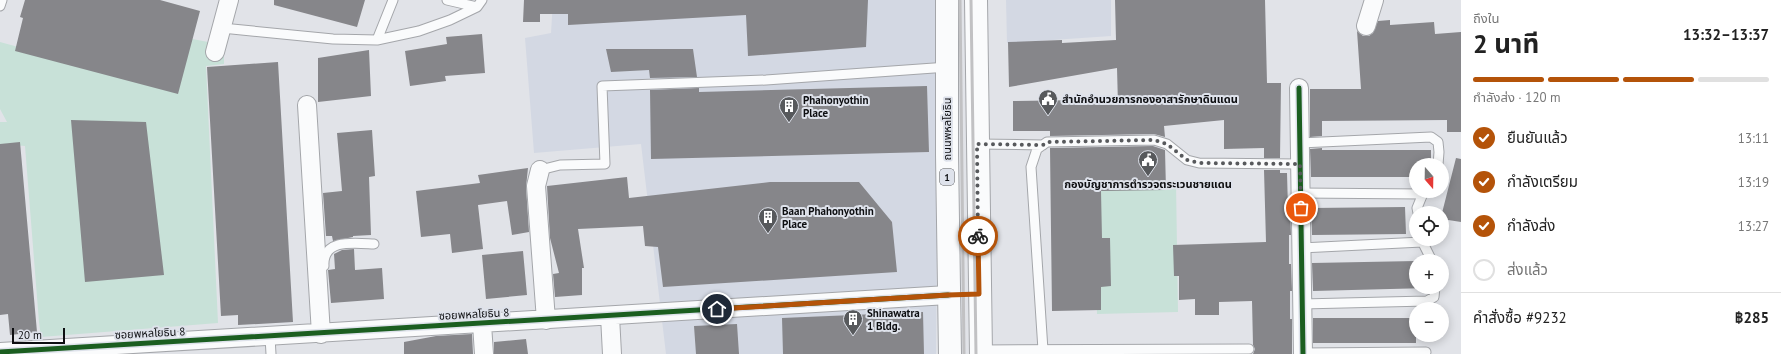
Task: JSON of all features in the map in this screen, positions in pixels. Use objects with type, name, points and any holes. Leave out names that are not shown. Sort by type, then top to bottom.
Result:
[{"type":"main road","name":"ถนนพหลโยธิน","points":[[947,0],[948,295],[950,354]]},
{"type":"main road","points":[[976,0],[981,352]]},
{"type":"main road","points":[[948,295],[979,294]]},
{"type":"street","points":[[215,52],[229,0]]},
{"type":"street","points":[[1366,26],[1374,0]]},
{"type":"street","points":[[1299,88],[1303,353]]},
{"type":"street","points":[[307,105],[325,334]]},
{"type":"street","points":[[540,170],[536,186],[546,320]]},
{"type":"street","name":"ซอยพหลโยธิน 8","points":[[0,352],[56,352],[270,346],[325,334],[948,295]]},
{"type":"street","points":[[610,316],[612,354]]},
{"type":"street","points":[[482,324],[484,354]]},
{"type":"lane","points":[[0,6],[2,0]]},
{"type":"lane","points":[[377,40],[393,0]]},
{"type":"lane","points":[[447,0],[480,4]]},
{"type":"lane","points":[[222,28],[333,39],[377,40],[426,28],[450,20],[480,4]]},
{"type":"lane","points":[[540,170],[560,165],[605,164],[602,86],[766,80],[948,67]]},
{"type":"lane","points":[[1300,143],[1431,137],[1438,142],[1439,158]]},
{"type":"lane","points":[[1043,350],[1031,168],[1037,149],[1047,142],[1154,140],[1167,144],[1187,160],[1199,163],[1300,164]]},
{"type":"lane","points":[[977,144],[1043,145]]},
{"type":"lane","points":[[1300,193],[1409,193]]},
{"type":"lane","points":[[1301,248],[1409,241]]},
{"type":"lane","points":[[325,334],[324,258],[332,246],[353,243],[374,244]]},
{"type":"lane","points":[[1302,304],[1427,301],[1434,297],[1434,294]]},
{"type":"lane","points":[[981,352],[1043,350],[1248,349]]},
{"type":"lane","points":[[1303,353],[1426,352]]},
{"type":"shaded area","points":[[553,0],[939,0],[936,354],[666,354],[641,144],[534,153],[525,38],[551,33]]},
{"type":"shaded area","points":[[1006,0],[1111,0],[1111,36],[1007,43]]},
{"type":"green space","points":[[187,38],[224,45],[224,64],[206,66],[218,323],[41,337],[25,146],[0,144],[0,122],[7,122],[0,109],[0,42],[168,88]]},
{"type":"green space","points":[[1176,182],[1178,312],[1097,314],[1094,184]]},
{"type":"building","points":[[25,0],[160,0],[200,11],[178,94],[15,51],[23,18],[20,17]]},
{"type":"building","points":[[274,0],[365,0],[357,27],[274,5]]},
{"type":"building","points":[[524,0],[868,0],[866,47],[748,56],[746,15],[568,25],[568,14],[540,14],[540,22],[523,22]]},
{"type":"building","points":[[1115,0],[1265,0],[1267,83],[1281,83],[1280,158],[1264,158],[1264,148],[1224,149],[1224,120],[1164,126],[1165,137],[1154,134],[1050,136],[1050,131],[1013,131],[1013,101],[1082,100],[1082,104],[1118,105],[1117,68],[1009,87],[1008,42],[1062,40],[1062,43],[1116,40]]},
{"type":"building","points":[[1390,20],[1390,25],[1434,22],[1435,34],[1461,32],[1461,132],[1447,132],[1447,120],[1322,121],[1322,136],[1310,137],[1310,89],[1361,89],[1357,31],[1363,36],[1369,36],[1373,33],[1378,21]]},
{"type":"building","points":[[482,34],[485,73],[445,76],[446,81],[410,86],[405,51],[447,44],[446,37]]},
{"type":"building","points":[[606,49],[693,49],[697,77],[650,78],[649,70],[611,72]]},
{"type":"building","points":[[369,50],[371,96],[318,102],[318,58]]},
{"type":"building","points":[[278,62],[293,322],[238,325],[238,315],[221,316],[207,67]]},
{"type":"building","name":"Phahonyothin Place","points":[[927,86],[929,152],[651,159],[650,90],[699,88],[699,92]]},
{"type":"building","points":[[71,120],[146,122],[164,275],[85,282]]},
{"type":"building","points":[[372,130],[375,176],[369,177],[371,235],[353,236],[333,241],[332,236],[326,236],[323,193],[342,191],[337,133]]},
{"type":"building","points":[[20,142],[37,332],[10,335],[8,314],[0,315],[0,144]]},
{"type":"building","points":[[1153,146],[1165,150],[1166,190],[1101,191],[1102,238],[1110,238],[1111,286],[1101,287],[1101,310],[1052,311],[1050,148]]},
{"type":"building","points":[[1310,149],[1431,150],[1431,158],[1409,158],[1409,177],[1311,177]]},
{"type":"building","points":[[1456,158],[1461,159],[1461,222],[1449,220],[1449,206],[1444,206],[1446,198],[1449,198],[1449,186]]},
{"type":"building","points":[[528,168],[526,187],[529,232],[512,235],[507,201],[478,205],[483,249],[452,253],[450,234],[421,237],[416,191],[480,183],[478,175]]},
{"type":"building","points":[[1264,170],[1280,170],[1280,173],[1287,173],[1288,209],[1290,208],[1291,235],[1289,235],[1289,264],[1291,264],[1292,291],[1290,291],[1290,319],[1292,319],[1292,354],[1253,354],[1255,349],[1253,345],[1252,301],[1219,302],[1219,315],[1195,315],[1195,299],[1179,300],[1179,276],[1174,276],[1173,245],[1266,242]]},
{"type":"building","name":"Baan Phahonyothin Place","points":[[627,177],[629,198],[770,182],[859,182],[892,222],[897,272],[663,287],[658,247],[645,246],[643,226],[578,229],[584,268],[582,268],[582,295],[555,297],[553,274],[559,273],[550,238],[547,186]]},
{"type":"building","points":[[1405,207],[1406,234],[1312,235],[1311,208]]},
{"type":"building","points":[[354,249],[355,270],[382,268],[384,299],[331,303],[328,270],[335,269],[334,254],[342,250]]},
{"type":"building","points":[[523,251],[527,295],[486,299],[482,255]]},
{"type":"building","points":[[1409,261],[1409,289],[1313,291],[1312,263]]},
{"type":"building","name":"Shinawatra 1 Bldg.","points":[[923,312],[924,354],[783,354],[782,318]]},
{"type":"building","points":[[1313,318],[1409,318],[1409,342],[1416,342],[1416,343],[1313,343]]},
{"type":"building","points":[[737,324],[739,354],[696,354],[694,326]]},
{"type":"building","points":[[472,334],[473,354],[404,354],[404,342],[436,336]]},
{"type":"building","points":[[526,339],[528,354],[494,354],[494,342]]},
{"type":"railway","points":[[960,0],[964,354]]},
{"type":"railway","points":[[971,0],[976,354]]},
{"type":"cycle path","points":[[1299,88],[1303,354]]},
{"type":"cycle path","points":[[0,352],[948,295]]},
{"type":"way so far","points":[[978,236],[977,144],[1043,145],[1047,142],[1154,140],[1167,144],[1187,160],[1199,163],[1300,164],[1301,208]]},
{"type":"place","name":"สำนักอำนวยการกองอาสารักษาดินแดน","points":[[1048,116]]},
{"type":"place","name":"Phahonyothin Place","points":[[789,123]]},
{"type":"place","name":"กองบัญชาการตำรวจตระเวนชายแดน","points":[[1148,177]]},
{"type":"place","name":"Baan Phahonyothin Place","points":[[768,234]]},
{"type":"place","name":"Shinawatra 1 Bldg.","points":[[853,336]]},
{"type":"route","points":[[717,309],[979,294],[978,236]]}]
